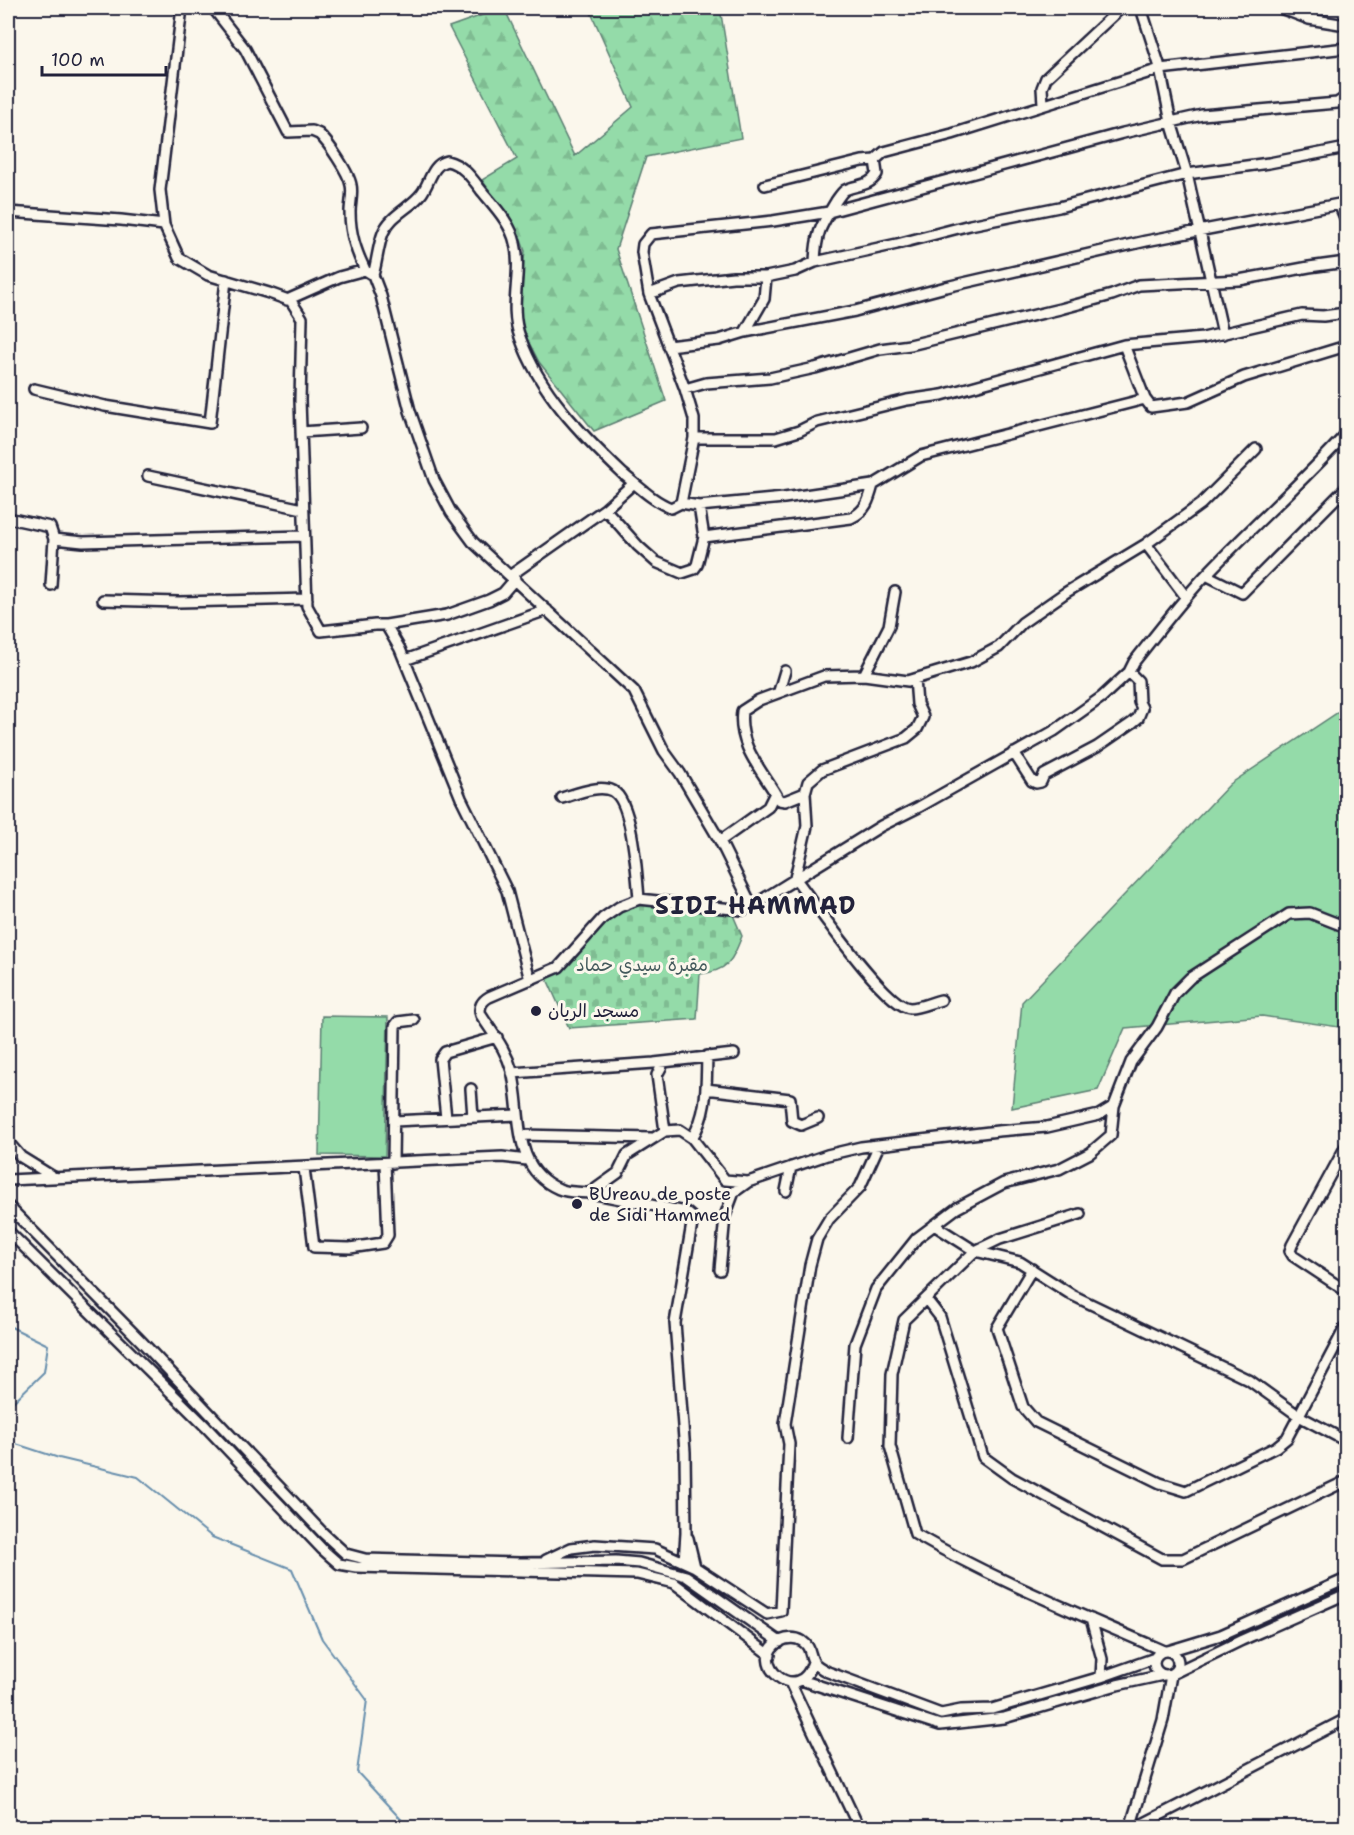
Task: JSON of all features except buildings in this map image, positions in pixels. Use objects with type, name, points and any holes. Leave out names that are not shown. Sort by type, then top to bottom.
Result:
[{"type":"street","points":[[180,8],[181,16],[160,190],[164,225],[179,258],[208,276],[287,300],[302,318],[300,432],[307,606],[321,631],[375,624],[386,626],[447,615],[489,600],[503,593],[513,577],[605,509],[634,483]]},
{"type":"street","points":[[213,8],[245,49],[288,132],[312,131],[319,134],[349,178],[352,188],[350,219],[356,252],[381,296],[410,411],[434,480],[451,512],[473,542],[634,691],[664,751],[680,773],[720,841],[752,906]]},
{"type":"street","points":[[1043,104],[1042,88],[1046,78],[1121,8]]},
{"type":"street","points":[[1141,8],[1160,69],[1171,122],[1187,174],[1223,334]]},
{"type":"street","points":[[1280,8],[1310,19],[1347,25]]},
{"type":"street","points":[[765,185],[862,161],[875,160],[884,152],[952,134],[1160,69],[1347,48]]},
{"type":"street","points":[[681,503],[694,438],[694,419],[650,294],[642,244],[651,234],[829,212],[1171,122],[1202,116],[1337,103],[1347,97]]},
{"type":"street","points":[[650,294],[679,283],[732,277],[766,277],[795,271],[815,262],[970,225],[1059,207],[1187,174],[1269,164],[1347,148]]},
{"type":"street","points":[[815,262],[818,233],[829,212],[845,190],[864,186],[873,181],[877,174],[875,160]]},
{"type":"street","points":[[369,272],[387,226],[394,217],[416,199],[437,165],[447,161],[463,168],[500,214],[515,240],[517,255],[514,303],[519,334],[530,363],[561,408],[590,443],[634,483],[662,505],[671,508],[681,503],[699,506],[783,498],[873,484],[921,456],[1145,399]]},
{"type":"street","points":[[668,346],[719,340],[745,332],[855,311],[946,287],[1200,230],[1343,201],[1347,220]]},
{"type":"street","points":[[8,212],[164,225]]},
{"type":"street","points":[[685,389],[706,383],[770,378],[815,368],[880,349],[910,345],[1060,309],[1139,285],[1239,280],[1347,262]]},
{"type":"street","points":[[287,300],[339,278],[369,272]]},
{"type":"street","points":[[745,332],[764,299],[766,277]]},
{"type":"street","points":[[34,389],[105,406],[210,423],[226,280]]},
{"type":"street","points":[[694,438],[776,438],[799,431],[817,422],[899,402],[942,395],[1124,345],[1203,338],[1302,315],[1323,316],[1347,312]]},
{"type":"street","points":[[1124,345],[1150,407],[1188,402],[1244,377],[1347,346]]},
{"type":"street","points":[[300,432],[361,428]]},
{"type":"street","points":[[684,1562],[685,1452],[675,1323],[693,1218],[686,1212],[590,1193],[560,1190],[539,1177],[527,1160],[517,1114],[513,1073],[504,1049],[480,1015],[483,1002],[489,996],[562,965],[603,918],[619,907],[639,899],[742,910],[752,906],[881,826],[1054,731],[1101,697],[1129,672],[1134,662],[1206,575],[1309,475],[1347,434]]},
{"type":"street","points":[[805,793],[785,801],[779,800],[748,752],[743,740],[740,721],[742,711],[749,704],[824,676],[864,675],[887,680],[908,681],[971,662],[999,647],[1022,623],[1065,593],[1146,544],[1202,504],[1256,449]]},
{"type":"street","points":[[148,476],[303,509]]},
{"type":"street","points":[[704,537],[851,518],[860,514],[868,503],[873,484]]},
{"type":"street","points":[[1206,575],[1242,592],[1347,488]]},
{"type":"street","points":[[605,509],[638,546],[656,562],[682,573],[694,569],[697,565],[704,537],[699,506]]},
{"type":"street","points":[[8,518],[50,527],[54,539],[51,585]]},
{"type":"street","points":[[54,539],[83,542],[304,536]]},
{"type":"street","points":[[1146,544],[1186,597]]},
{"type":"street","points":[[864,675],[889,626],[896,592]]},
{"type":"street","points":[[103,600],[179,602],[307,599]]},
{"type":"street","points":[[405,660],[547,610]]},
{"type":"street","points":[[386,626],[405,660],[461,798],[507,891],[530,980]]},
{"type":"street","points":[[779,691],[785,671]]},
{"type":"street","points":[[1014,753],[1032,781],[1041,782],[1044,776],[1097,747],[1132,723],[1138,718],[1142,708],[1139,702],[1138,681],[1129,672]]},
{"type":"street","points":[[795,878],[807,826],[805,793],[808,782],[822,770],[912,734],[923,717],[917,704],[915,679]]},
{"type":"street","points":[[562,798],[599,789],[613,791],[624,804],[631,832],[639,899]]},
{"type":"street","points":[[720,841],[768,807],[775,793]]},
{"type":"street","points":[[795,878],[876,984],[896,1003],[909,1008],[941,1000]]},
{"type":"street","points":[[848,1438],[855,1344],[876,1289],[917,1238],[957,1208],[1004,1183],[1059,1168],[1090,1153],[1111,1135],[1114,1106],[1131,1062],[1157,1028],[1174,993],[1190,978],[1289,914],[1310,913],[1347,927]]},
{"type":"street","points":[[304,1168],[314,1247],[350,1248],[383,1243],[387,1235],[389,1163],[394,1121],[395,1026],[398,1022],[414,1020]]},
{"type":"street","points":[[446,1118],[441,1055],[496,1037]]},
{"type":"street","points":[[513,1073],[664,1062],[734,1054]]},
{"type":"street","points":[[692,1138],[700,1125],[706,1089],[707,1056]]},
{"type":"street","points":[[664,1062],[657,1075],[664,1131]]},
{"type":"street","points":[[471,1089],[473,1117]]},
{"type":"street","points":[[706,1089],[790,1099],[792,1121],[801,1125],[818,1118]]},
{"type":"street","points":[[720,1270],[725,1216],[734,1192],[748,1182],[827,1155],[879,1145],[1047,1127],[1099,1115],[1114,1106]]},
{"type":"street","points":[[394,1121],[517,1114]]},
{"type":"street","points":[[590,1193],[618,1173],[627,1155],[664,1131],[680,1130],[692,1138],[734,1192]]},
{"type":"street","points":[[522,1135],[652,1138]]},
{"type":"street","points":[[8,1142],[21,1157],[56,1179]]},
{"type":"street","points":[[542,1563],[571,1548],[595,1545],[655,1549],[695,1567],[768,1614],[781,1611],[789,1444],[785,1424],[810,1264],[817,1239],[829,1219],[860,1186],[879,1145]]},
{"type":"street","points":[[1347,1146],[1290,1251],[1293,1256],[1347,1291]]},
{"type":"street","points":[[8,1180],[502,1157],[527,1160]]},
{"type":"street","points":[[786,1191],[791,1167]]},
{"type":"street","points":[[725,1180],[748,1182]]},
{"type":"street","points":[[8,1206],[346,1554],[365,1559],[639,1563],[686,1575],[780,1642]]},
{"type":"street","points":[[1080,1214],[1000,1239],[975,1251],[904,1320],[892,1374],[890,1446],[915,1534],[960,1560],[1166,1651],[1177,1658],[1178,1666],[1169,1674],[1163,1720],[1130,1827]]},
{"type":"street","points":[[934,1225],[975,1251],[1020,1262],[1072,1295],[1249,1380],[1299,1416],[1347,1441]]},
{"type":"street","points":[[8,1232],[206,1426],[339,1564],[356,1567],[637,1574],[674,1583],[770,1654]]},
{"type":"street","points":[[1032,1269],[997,1328],[1023,1407],[1036,1422],[1160,1483],[1186,1491],[1276,1447],[1287,1438],[1347,1326]]},
{"type":"street","points":[[926,1299],[940,1317],[983,1457],[1012,1478],[1162,1559],[1183,1559],[1347,1481]]},
{"type":"street","points":[[285,1510],[304,1513]]},
{"type":"street","points":[[686,1533],[695,1567]]},
{"type":"street","points":[[673,1557],[686,1533]]},
{"type":"street","points":[[813,1662],[828,1672],[941,1714],[961,1710],[992,1709],[1101,1677],[1155,1658],[1166,1651],[1221,1635],[1347,1579]]},
{"type":"street","points":[[801,1680],[811,1669],[813,1662],[809,1648],[804,1642],[790,1638],[776,1644],[770,1654],[769,1663],[775,1675],[781,1680],[790,1682],[801,1680],[940,1725],[1004,1718],[1117,1685],[1169,1674],[1347,1594]]},
{"type":"street","points":[[1091,1619],[1102,1659],[1101,1677]]},
{"type":"street","points":[[1155,1658],[1154,1667],[1169,1674]]},
{"type":"street","points":[[790,1682],[859,1827]]},
{"type":"street","points":[[1136,1827],[1347,1719]]},
{"type":"green space","points":[[502,8],[575,156],[633,107],[589,8],[720,8],[741,138],[646,157],[616,249],[666,401],[594,431],[539,362],[524,333],[519,304],[525,251],[518,232],[482,180],[517,159],[449,27]]},
{"type":"green space","points":[[1346,707],[1346,1028],[1262,1016],[1125,1028],[1098,1090],[1012,1108],[1022,1002],[1230,784]]},
{"type":"green space","name":"مقبرة سيدي حماد","points":[[646,905],[733,915],[742,936],[728,963],[717,970],[700,974],[697,1019],[569,1028],[547,979],[569,965],[602,924],[625,908]]},
{"type":"green space","points":[[322,1016],[388,1017],[385,1156],[319,1155]]},
{"type":"waterway","points":[[8,1327],[48,1345],[44,1372],[9,1406],[13,1443],[59,1458],[138,1477],[212,1537],[292,1569],[322,1639],[367,1700],[357,1772],[409,1828]]},
{"type":"place","name":"مسجد الريان","points":[[536,1011]]},
{"type":"place","name":"BUreau de poste de Sidi Hammed","points":[[577,1204]]},
{"type":"district","name":"SIDI HAMMAD","points":[[756,906]]}]
